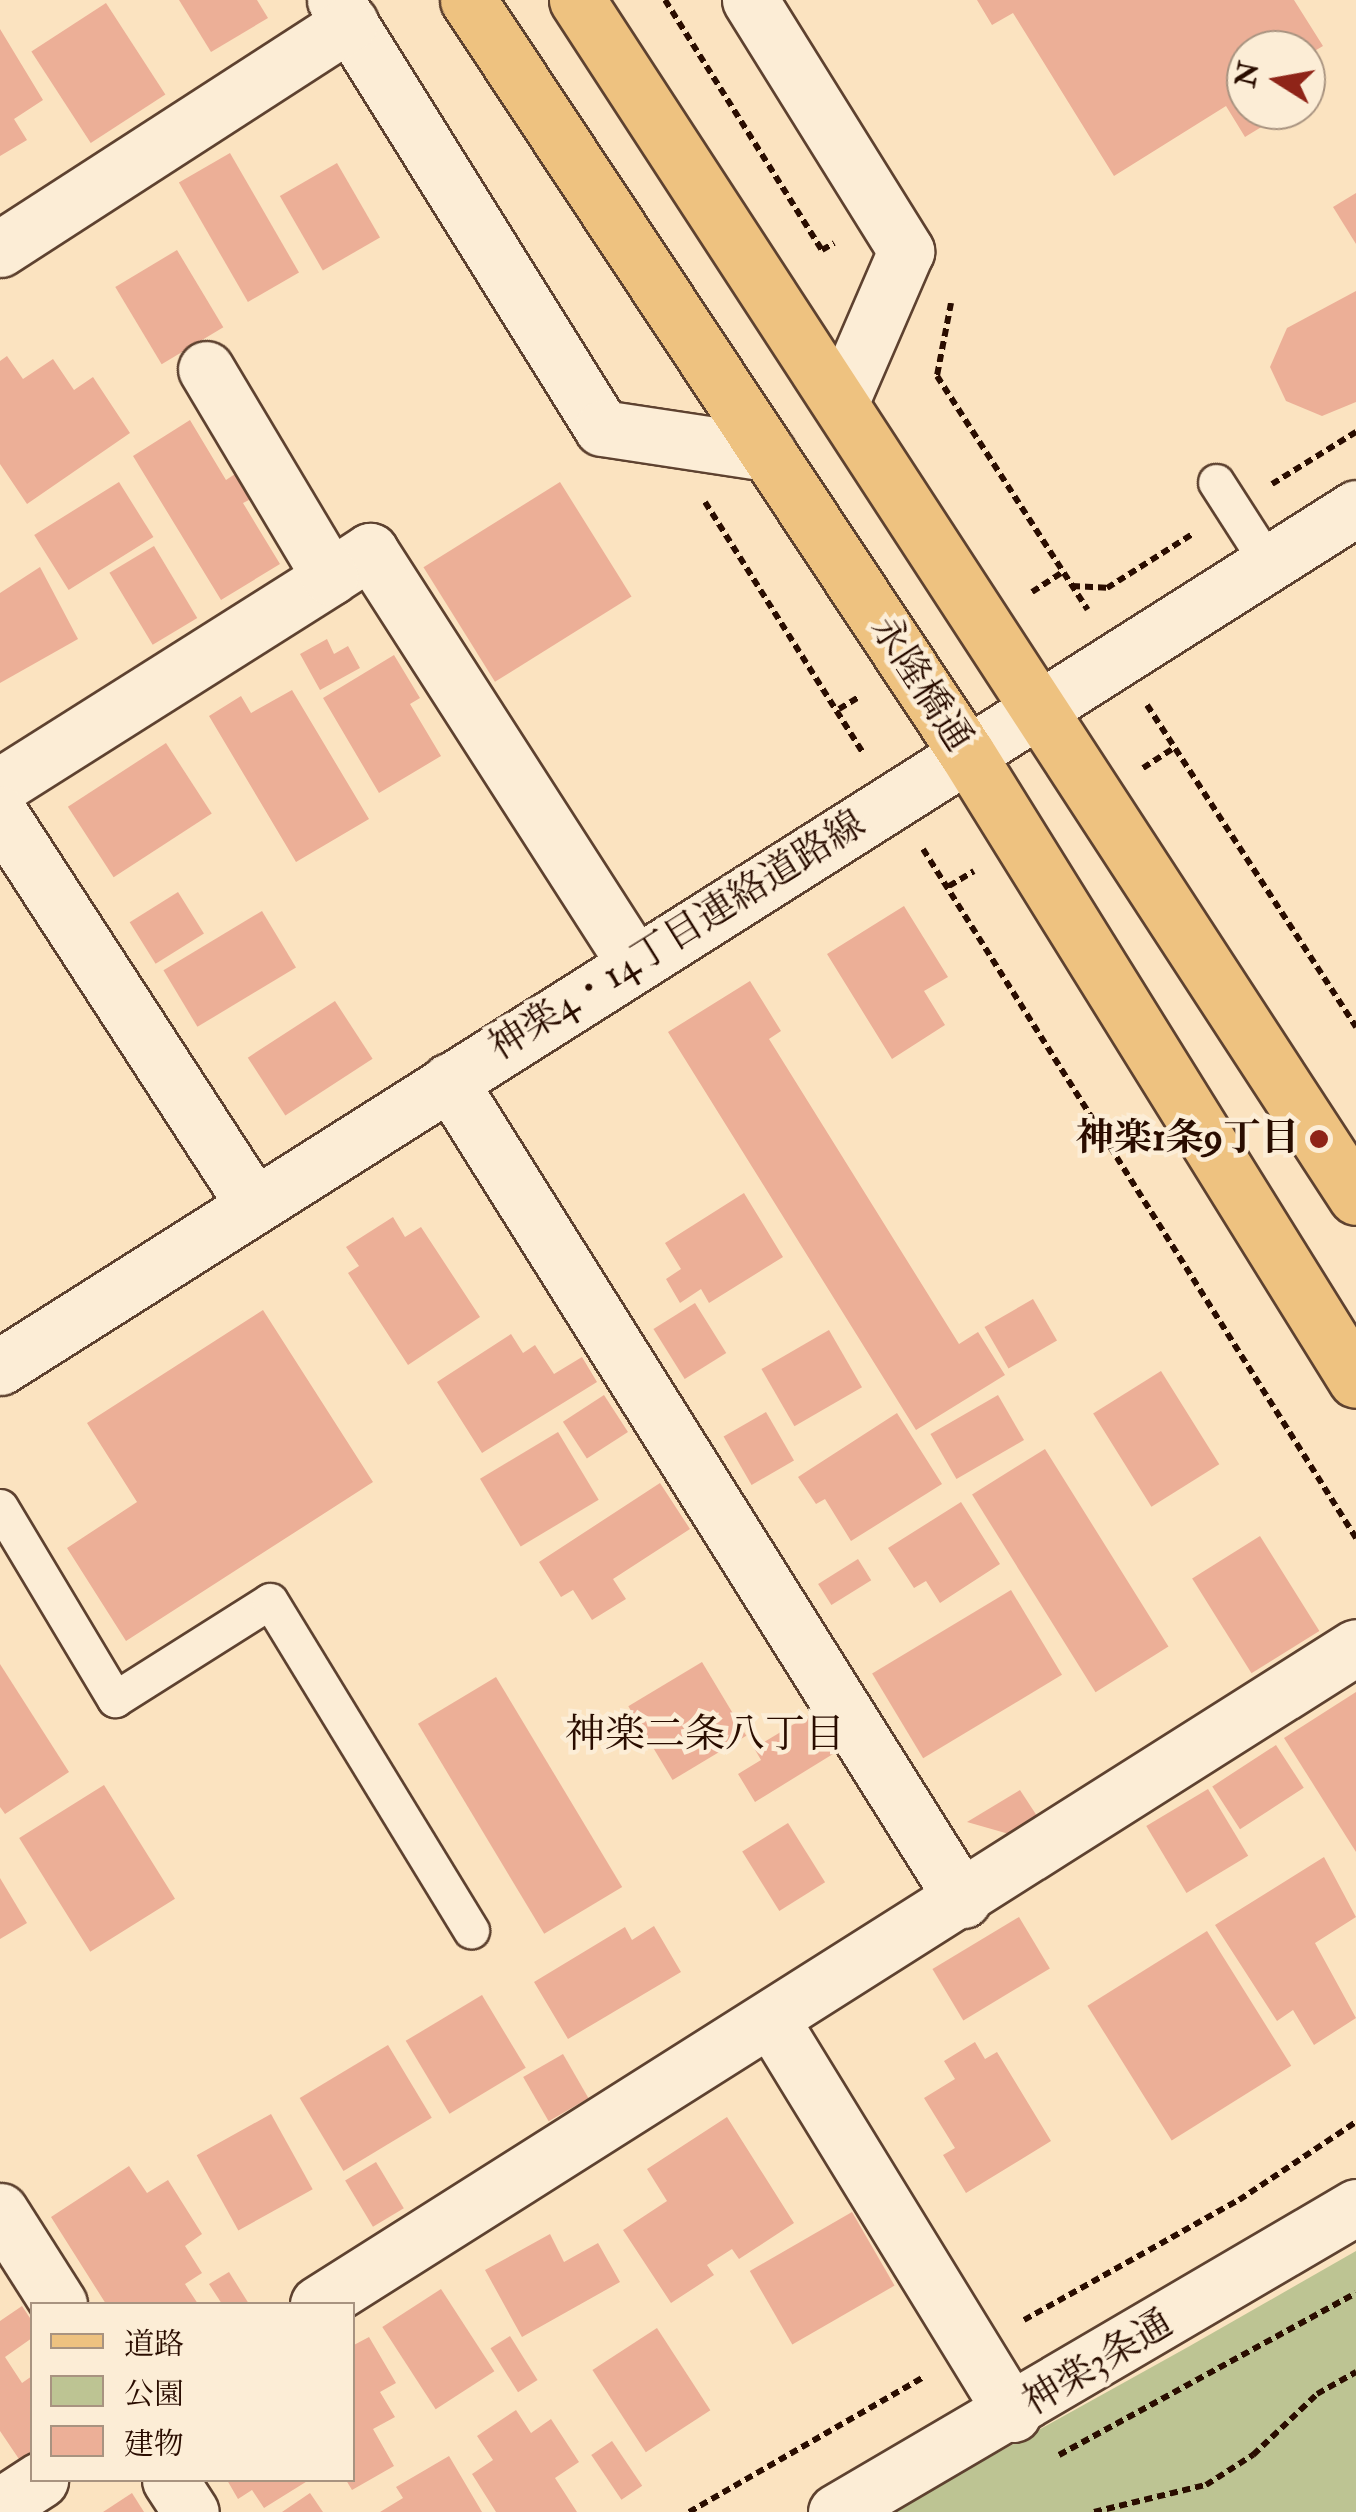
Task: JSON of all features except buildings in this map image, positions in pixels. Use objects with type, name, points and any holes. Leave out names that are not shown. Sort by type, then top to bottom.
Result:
[{"type":"main road","name":"永隆橋通","points":[[468,0],[966,752],[1356,1380]]},
{"type":"main road","points":[[577,0],[1042,706],[1356,1198]]},
{"type":"street","points":[[750,0],[906,251],[841,401]]},
{"type":"street","points":[[0,250],[342,12],[602,428],[768,453]]},
{"type":"street","points":[[206,369],[330,577]]},
{"type":"street","name":"神楽4・14丁目連絡道路線","points":[[0,1367],[1356,508]]},
{"type":"street","points":[[0,786],[370,551],[635,964]]},
{"type":"street","points":[[0,814],[254,1206]]},
{"type":"street","points":[[450,1081],[964,1900]]},
{"type":"street","points":[[321,2302],[964,1900],[1356,1647]]},
{"type":"street","points":[[772,2021],[1013,2414]]},
{"type":"street","name":"神楽3条通","points":[[836,2512],[1013,2414],[1356,2207]]},
{"type":"street","points":[[0,2211],[58,2302]]},
{"type":"street","points":[[0,2506],[37,2482]]},
{"type":"street","points":[[171,2482],[191,2512]]},
{"type":"lane","points":[[1216,482],[1268,563]]},
{"type":"lane","points":[[0,1506],[115,1698],[270,1600],[471,1930]]},
{"type":"path","points":[[665,0],[822,250]]},
{"type":"path","points":[[954,290],[937,376],[1356,1027]]},
{"type":"path","points":[[705,501],[1356,1538]]},
{"type":"path","points":[[1072,586],[1107,588]]},
{"type":"path","points":[[1056,2456],[1356,2293]]},
{"type":"path","points":[[1094,2512],[1206,2485],[1253,2455],[1317,2394],[1356,2372]]},
{"type":"green space","points":[[1356,2251],[1356,2512],[891,2512],[1188,2347]]},
{"type":"place","name":"神楽1条9丁目","points":[[1319,1139]]},
{"type":"district","name":"神楽二条八丁目","points":[[705,1735]]}]
